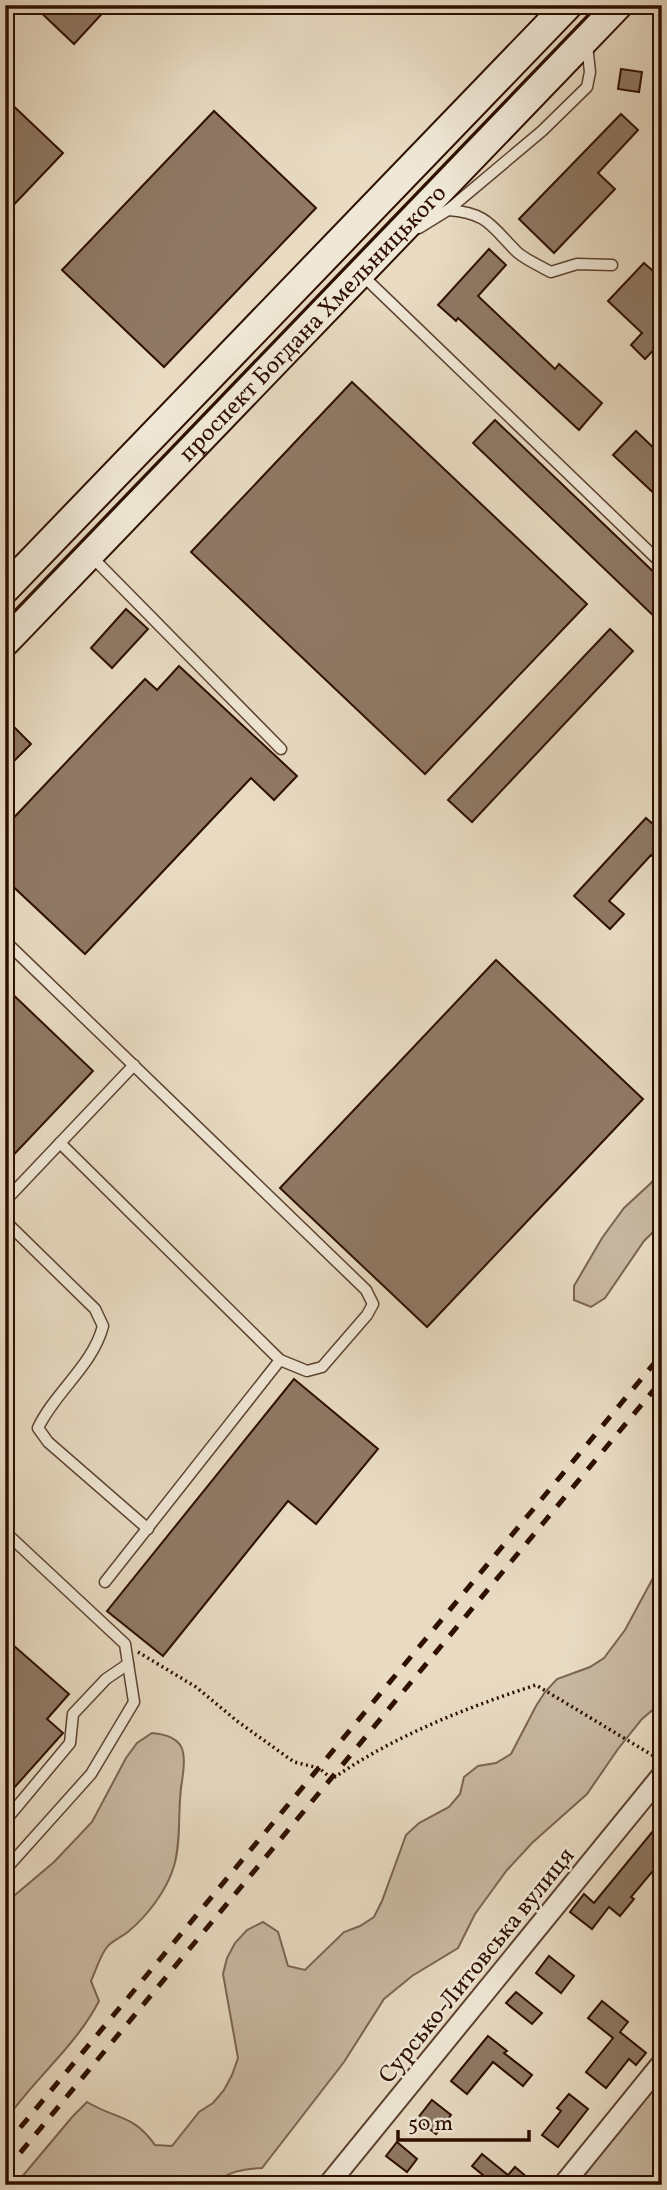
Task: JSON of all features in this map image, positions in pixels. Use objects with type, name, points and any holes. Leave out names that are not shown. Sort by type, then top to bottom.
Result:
[{"type":"main road","name":"проспект Богдана Хмельницького","points":[[5,589],[568,5]]},
{"type":"main road","name":"проспект Богдана Хмельницького","points":[[5,642],[618,5]]},
{"type":"street","name":"Сурсько-Литовська вулиця","points":[[328,2185],[662,1775]]},
{"type":"street","points":[[563,2185],[662,2063]]},
{"type":"lane","points":[[380,252],[448,211],[542,131],[587,87],[590,72],[586,38]]},
{"type":"lane","points":[[448,211],[470,212],[485,219],[519,254],[551,272],[577,264],[612,265]]},
{"type":"lane","points":[[360,273],[662,564]]},
{"type":"lane","points":[[89,554],[281,749]]},
{"type":"lane","points":[[5,941],[366,1290],[373,1304],[367,1315],[323,1367],[307,1371],[280,1360],[60,1143]]},
{"type":"lane","points":[[5,1201],[134,1065]]},
{"type":"lane","points":[[5,1221],[95,1309],[103,1326],[99,1342],[45,1414],[38,1428],[48,1442],[148,1529]]},
{"type":"lane","points":[[105,1582],[280,1360]]},
{"type":"lane","points":[[5,1870],[91,1774],[134,1702],[125,1644],[7,1538]]},
{"type":"lane","points":[[5,1821],[70,1743],[73,1714],[106,1679],[128,1664]]},
{"type":"path","points":[[125,1644],[196,1687],[294,1762],[319,1768],[332,1779],[416,1731],[487,1700],[536,1685],[662,1760]]},
{"type":"shaded area","points":[[662,1168],[662,1223],[644,1241],[605,1298],[591,1307],[574,1300],[574,1286],[602,1238],[624,1208],[651,1183]]},
{"type":"shaded area","points":[[662,1575],[662,1702],[642,1719],[587,1794],[532,1843],[507,1870],[475,1914],[458,1948],[412,1976],[384,1999],[344,2062],[262,2168],[236,2172],[213,2185],[15,2185],[87,2102],[132,2123],[155,2145],[172,2146],[199,2112],[213,2103],[224,2090],[238,2058],[223,1974],[235,1943],[247,1930],[263,1922],[278,1932],[288,1966],[305,1970],[344,1932],[374,1917],[406,1835],[419,1823],[449,1807],[460,1794],[464,1777],[478,1766],[496,1763],[511,1754],[545,1692],[557,1679],[590,1667],[604,1658],[625,1630],[653,1578]]},
{"type":"shaded area","points":[[152,1733],[171,1738],[181,1747],[183,1753],[178,1845],[171,1875],[162,1893],[143,1917],[109,1945],[100,1959],[91,1981],[99,2001],[90,2017],[5,2121],[5,1895],[15,1895],[54,1862],[92,1822],[126,1758],[137,1743]]},
{"type":"shaded area","points":[[662,2076],[662,2185],[573,2185]]},
{"type":"building","points":[[33,5],[110,5],[74,44]]},
{"type":"building","points":[[621,69],[642,72],[639,92],[618,89]]},
{"type":"building","points":[[5,98],[63,153],[5,214]]},
{"type":"building","points":[[214,111],[316,208],[164,367],[62,270]]},
{"type":"building","points":[[621,114],[638,130],[598,173],[615,189],[554,253],[519,219]]},
{"type":"building","points":[[489,249],[506,265],[478,296],[555,369],[559,364],[602,403],[579,430],[458,318],[456,321],[438,305]]},
{"type":"building","points":[[644,263],[662,279],[662,341],[645,359],[631,345],[642,333],[608,301]]},
{"type":"building","points":[[352,382],[587,604],[425,774],[191,552]]},
{"type":"building","points":[[495,420],[662,580],[662,624],[473,443]]},
{"type":"building","points":[[636,431],[662,456],[662,501],[613,455]]},
{"type":"building","points":[[126,609],[148,629],[112,668],[91,648]]},
{"type":"building","points":[[610,629],[633,651],[472,822],[448,800]]},
{"type":"building","points":[[179,666],[297,776],[274,800],[251,778],[85,954],[5,879],[5,827],[145,679],[157,690]]},
{"type":"building","points":[[5,718],[31,744],[5,770]]},
{"type":"building","points":[[646,818],[662,832],[662,865],[651,855],[609,901],[624,914],[610,929],[574,896]]},
{"type":"building","points":[[496,960],[643,1099],[427,1327],[280,1188]]},
{"type":"building","points":[[5,987],[93,1071],[5,1164]]},
{"type":"building","points":[[294,1379],[378,1449],[316,1524],[288,1501],[163,1656],[107,1611]]},
{"type":"building","points":[[5,1638],[69,1694],[47,1719],[63,1733],[5,1798]]},
{"type":"building","points":[[662,1820],[662,1860],[631,1897],[634,1899],[620,1916],[609,1907],[592,1929],[570,1912],[584,1894],[594,1903]]},
{"type":"building","points":[[549,1956],[574,1976],[561,1993],[536,1973]]},
{"type":"building","points":[[516,1992],[542,2013],[532,2024],[506,2003]]},
{"type":"building","points":[[602,2001],[628,2022],[620,2032],[646,2053],[636,2065],[629,2059],[606,2088],[586,2072],[613,2038],[588,2018]]},
{"type":"building","points":[[488,2036],[507,2051],[504,2053],[532,2075],[523,2086],[493,2062],[467,2094],[451,2081]]},
{"type":"building","points":[[569,2094],[588,2109],[558,2147],[542,2135],[561,2111],[557,2108]]},
{"type":"building","points":[[432,2100],[451,2115],[436,2134],[417,2119]]},
{"type":"building","points":[[397,2142],[417,2159],[407,2172],[386,2156]]},
{"type":"building","points":[[482,2154],[508,2175],[515,2167],[536,2185],[495,2185],[472,2166]]},
{"type":"tram line","points":[[5,622],[599,5]]},
{"type":"railway","points":[[5,2146],[662,1354]]},
{"type":"railway","points":[[5,2171],[662,1380]]}]
